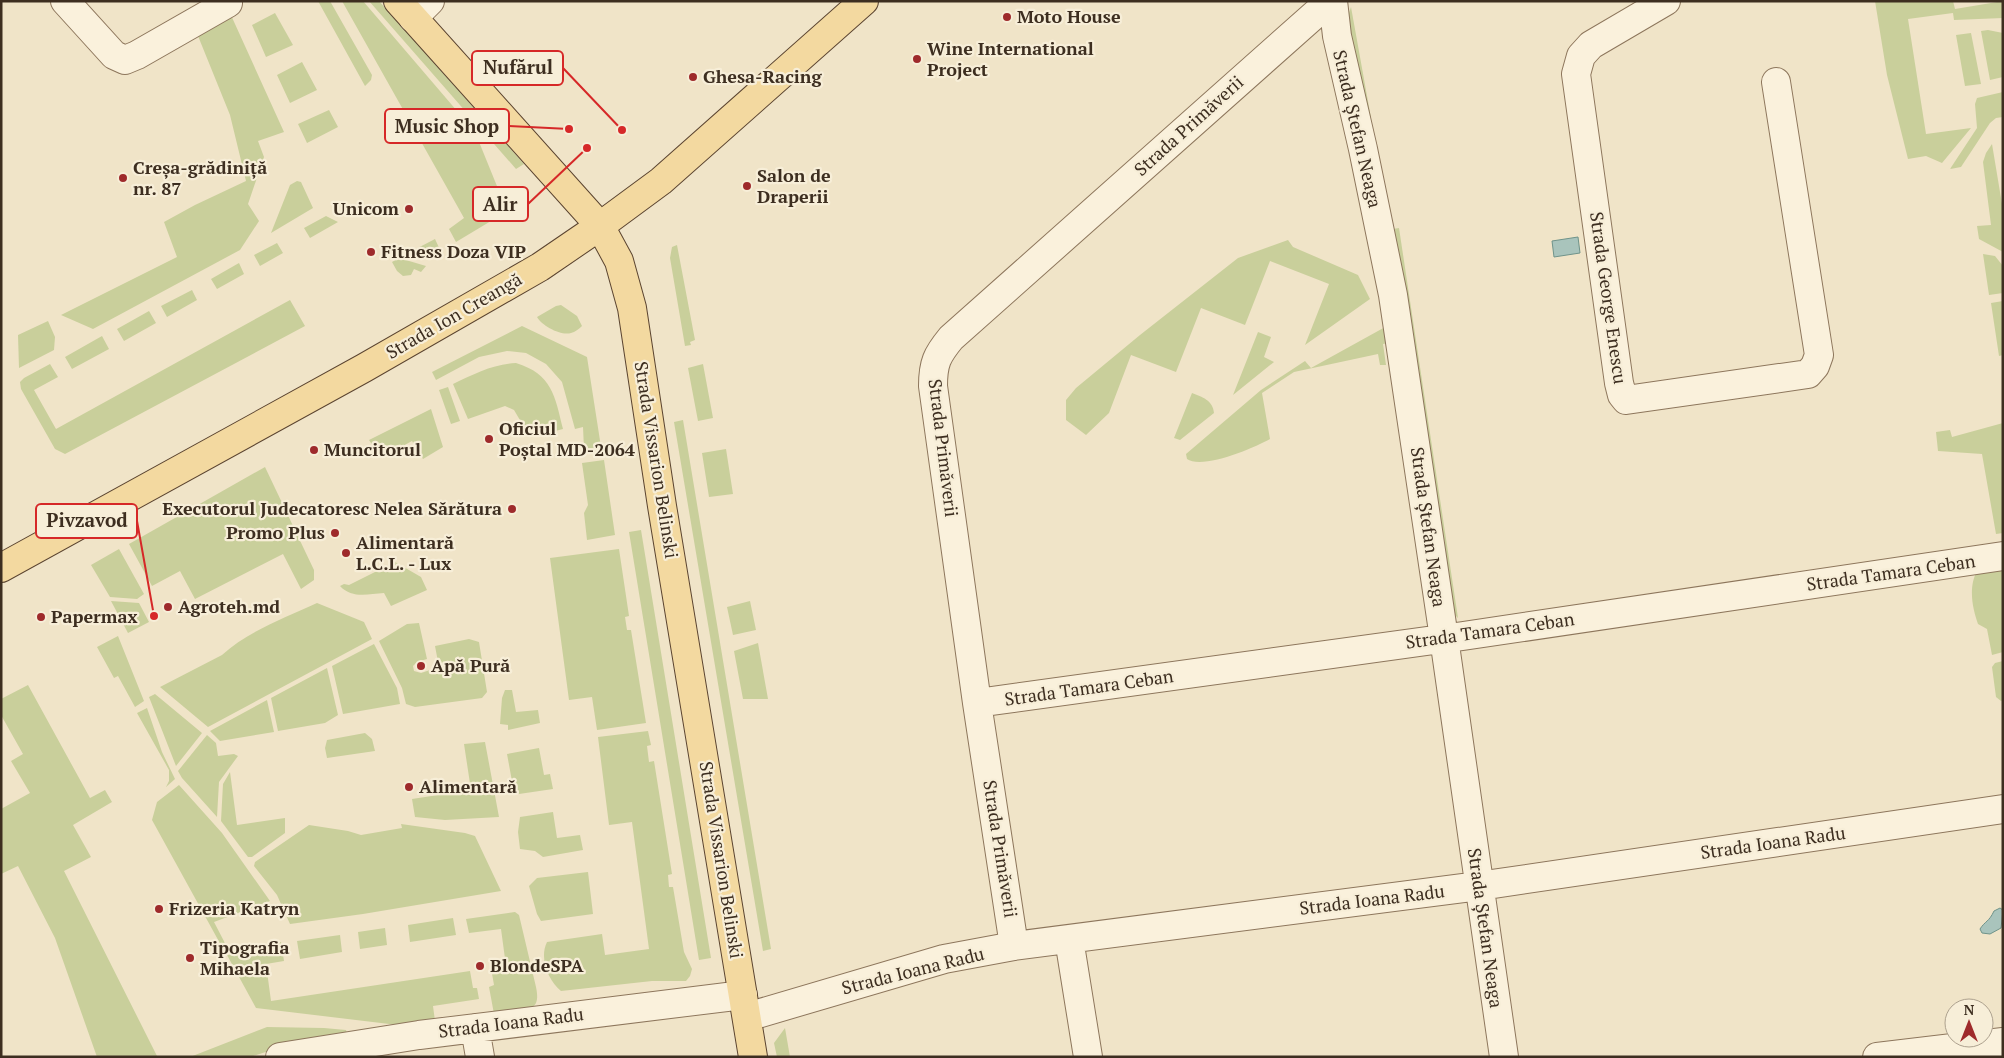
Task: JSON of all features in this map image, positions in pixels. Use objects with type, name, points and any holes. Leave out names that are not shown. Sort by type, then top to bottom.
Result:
[{"type":"main road","name":"Strada Ion Creangă","points":[[1,568],[417,338],[540,267],[661,181],[864,1]]},
{"type":"main road","name":"Strada Vissarion Belinski","points":[[414,7],[600,226],[619,260],[632,308],[753,1057]]},
{"type":"street","points":[[64,1],[114,56],[125,60],[137,56],[228,2]]},
{"type":"street","name":"Strada Ștefan Neaga","points":[[1331,1],[1337,36],[1364,150],[1393,295],[1504,1057]]},
{"type":"street","name":"Strada Primăverii","points":[[1014,946],[933,386],[933,369],[939,354],[951,338],[1331,1]]},
{"type":"street","name":"Strada George Enescu","points":[[1666,1],[1591,45],[1581,56],[1576,74],[1619,383],[1626,400],[1808,374],[1815,366],[1819,355],[1776,82]]},
{"type":"street","name":"Strada Tamara Ceban","points":[[978,703],[1444,638],[2003,556]]},
{"type":"street","name":"Strada Ioana Radu","points":[[280,1057],[419,1034],[745,1006],[944,959],[1014,946],[1479,886],[2003,809]]},
{"type":"street","points":[[1069,939],[1088,1057]]},
{"type":"street","points":[[475,1028],[480,1057]]},
{"type":"street","points":[[1877,1057],[2003,1042]]},
{"type":"green space","points":[[318,1],[330,1],[372,75],[371,80],[365,86]]},
{"type":"green space","points":[[342,1],[363,1],[475,132],[506,212],[456,242],[449,229],[464,218]]},
{"type":"green space","points":[[369,1],[379,1],[524,164],[516,169]]},
{"type":"green space","points":[[1875,1],[1953,1],[1955,9],[2003,1],[2003,18],[1954,20],[1953,13],[1908,19],[1926,134],[1971,128],[1942,163],[1926,156],[1908,159],[1887,75]]},
{"type":"green space","points":[[1351,7],[1371,118],[1367,123],[1345,25]]},
{"type":"green space","points":[[230,13],[284,132],[258,141],[264,157],[248,204],[259,221],[240,250],[93,329],[61,315],[177,257],[164,222],[246,181],[230,115],[196,31]]},
{"type":"green space","points":[[275,13],[293,45],[266,57],[252,25]]},
{"type":"green space","points":[[1988,30],[2003,33],[2003,77],[1990,80],[1981,31]]},
{"type":"green space","points":[[1971,33],[1981,84],[1965,86],[1956,35]]},
{"type":"green space","points":[[302,62],[317,90],[290,103],[277,75]]},
{"type":"green space","points":[[2003,92],[2003,117],[1996,118],[1990,123],[1961,167],[1950,169],[1977,128],[1975,104],[1977,98]]},
{"type":"green space","points":[[329,110],[338,127],[307,143],[298,124]]},
{"type":"green space","points":[[1992,144],[2003,210],[2003,252],[1979,239],[1977,226],[1991,225],[1983,162]]},
{"type":"green space","points":[[297,181],[301,182],[313,208],[271,233],[290,185]]},
{"type":"green space","points":[[326,216],[338,222],[310,238],[304,228]]},
{"type":"green space","points":[[1399,228],[1458,618],[1451,611],[1393,229]]},
{"type":"green space","points":[[435,239],[441,252],[427,258],[410,252]]},
{"type":"green space","points":[[1288,240],[1293,247],[1358,275],[1370,299],[1305,345],[1329,284],[1270,261],[1245,325],[1201,308],[1176,372],[1131,355],[1109,413],[1086,435],[1066,420],[1066,400],[1076,388],[1140,335],[1238,258]]},
{"type":"green space","points":[[277,243],[283,253],[260,266],[254,255]]},
{"type":"green space","points":[[677,245],[695,340],[690,342],[691,345],[685,346],[670,258],[672,247]]},
{"type":"green space","points":[[1983,254],[1995,256],[2003,266],[2003,293],[1989,295]]},
{"type":"green space","points":[[399,258],[426,266],[421,272],[414,269],[411,275],[403,276],[397,271],[392,262]]},
{"type":"green space","points":[[239,263],[244,274],[217,289],[211,279]]},
{"type":"green space","points":[[192,290],[197,300],[167,317],[161,306]]},
{"type":"green space","points":[[290,300],[305,326],[65,454],[55,449],[21,389],[20,382],[24,378],[50,364],[58,377],[34,390],[56,429]]},
{"type":"green space","points":[[2003,301],[2003,355],[1999,356],[1991,303]]},
{"type":"green space","points":[[561,305],[577,316],[582,326],[574,332],[567,334],[552,330],[537,317]]},
{"type":"green space","points":[[149,311],[156,323],[124,341],[117,329]]},
{"type":"green space","points":[[48,321],[55,337],[54,350],[19,368],[18,335]]},
{"type":"green space","points":[[522,326],[587,357],[601,447],[584,449],[583,427],[575,429],[562,382],[546,364],[526,353],[507,351],[479,357],[436,380],[432,372]]},
{"type":"green space","points":[[1387,326],[1390,343],[1383,344],[1386,365],[1380,365],[1378,354],[1294,372],[1262,393],[1270,439],[1241,452],[1216,460],[1194,462],[1187,459],[1186,454],[1261,390],[1305,361],[1311,368]]},
{"type":"green space","points":[[1258,332],[1271,337],[1264,357],[1274,362],[1233,395]]},
{"type":"green space","points":[[102,336],[109,349],[72,369],[65,357]]},
{"type":"green space","points":[[516,363],[537,373],[545,380],[554,397],[563,429],[536,436],[527,432],[514,410],[505,406],[468,419],[453,384],[491,367]]},
{"type":"green space","points":[[703,364],[713,418],[698,421],[688,368]]},
{"type":"green space","points":[[448,387],[460,421],[451,424],[439,390]]},
{"type":"green space","points":[[1192,393],[1209,402],[1214,413],[1180,440],[1174,438]]},
{"type":"green space","points":[[431,409],[443,447],[423,459],[412,441],[381,458],[369,440]]},
{"type":"green space","points":[[683,420],[771,949],[763,951],[674,422]]},
{"type":"green space","points":[[2003,423],[2003,533],[1996,534],[1982,454],[1938,451],[1936,432],[1950,430],[1952,437]]},
{"type":"green space","points":[[726,449],[733,494],[709,497],[702,453]]},
{"type":"green space","points":[[604,460],[615,535],[587,540],[584,513],[588,505],[582,463]]},
{"type":"green space","points":[[265,467],[314,570],[314,580],[301,589],[283,554],[195,599],[180,571],[152,586],[129,544]]},
{"type":"green space","points":[[641,530],[711,958],[699,960],[629,532]]},
{"type":"green space","points":[[119,549],[144,594],[137,599],[110,597],[91,565]]},
{"type":"green space","points":[[619,549],[629,616],[625,617],[627,630],[631,630],[646,723],[597,730],[592,697],[569,700],[550,558]]},
{"type":"green space","points":[[395,562],[421,577],[427,590],[391,606],[384,593],[355,594],[340,586],[344,584],[349,585]]},
{"type":"green space","points":[[2003,564],[2003,652],[1992,655],[1987,629],[1978,624],[1973,604],[1972,589],[1978,569]]},
{"type":"green space","points":[[111,601],[139,603],[149,622],[128,633]]},
{"type":"green space","points":[[750,601],[756,630],[733,635],[727,607]]},
{"type":"green space","points":[[317,603],[364,622],[372,639],[208,727],[160,687],[222,655],[232,646],[255,632]]},
{"type":"green space","points":[[419,623],[427,659],[417,662],[413,666],[414,671],[421,673],[439,667],[435,646],[469,639],[479,642],[487,692],[482,698],[415,707],[406,704],[402,688],[379,641],[407,624]]},
{"type":"green space","points":[[118,636],[144,701],[135,707],[118,676],[114,678],[97,647]]},
{"type":"green space","points":[[758,643],[768,699],[743,699],[734,651]]},
{"type":"green space","points":[[374,644],[397,688],[400,704],[343,714],[332,666]]},
{"type":"green space","points":[[2003,661],[2003,700],[2001,701],[1996,697],[1992,667],[1995,663]]},
{"type":"green space","points":[[327,668],[338,715],[325,723],[278,731],[271,698]]},
{"type":"green space","points":[[28,685],[90,798],[105,790],[112,802],[73,825],[91,857],[64,871],[157,1056],[178,1057],[97,1057],[55,938],[18,866],[1,874],[1,809],[30,793],[11,761],[23,754],[1,715],[1,699]]},
{"type":"green space","points":[[505,690],[512,690],[516,712],[538,710],[540,723],[508,730],[508,725],[500,724],[502,698]]},
{"type":"green space","points":[[155,694],[202,733],[176,766],[149,697]]},
{"type":"green space","points":[[267,700],[274,732],[220,741],[210,731]]},
{"type":"green space","points":[[147,708],[162,752],[175,779],[166,787],[169,781],[169,770],[137,713]]},
{"type":"green space","points":[[648,731],[651,745],[647,746],[649,762],[654,761],[672,874],[668,875],[669,887],[673,887],[684,952],[692,969],[690,976],[686,981],[652,981],[561,991],[552,981],[544,962],[547,942],[602,934],[605,955],[649,949],[632,822],[609,825],[598,737]]},
{"type":"green space","points":[[365,733],[372,739],[375,751],[327,758],[325,748],[327,740]]},
{"type":"green space","points":[[207,735],[216,743],[218,756],[234,754],[238,756],[219,782],[217,817],[178,771]]},
{"type":"green space","points":[[485,742],[499,817],[445,820],[415,817],[412,799],[471,790],[464,744]]},
{"type":"green space","points":[[539,748],[544,775],[550,774],[553,789],[519,794],[514,792],[507,754]]},
{"type":"green space","points":[[230,772],[237,825],[285,818],[285,833],[252,857],[248,857],[221,821],[223,784]]},
{"type":"green space","points":[[179,785],[222,833],[270,901],[214,922],[227,947],[222,947],[152,820],[157,802]]},
{"type":"green space","points":[[553,812],[557,838],[580,835],[583,850],[543,857],[535,851],[520,849],[518,832],[520,817]]},
{"type":"green space","points":[[401,824],[475,836],[501,891],[290,924],[277,895],[254,866],[255,862],[309,825],[361,835],[402,828]]},
{"type":"green space","points":[[588,872],[593,914],[541,921],[537,914],[529,886],[537,878]]},
{"type":"green space","points":[[515,912],[519,915],[536,987],[537,1001],[533,1006],[524,1011],[494,1014],[489,987],[494,985],[491,968],[506,966],[501,929],[469,933],[466,919]]},
{"type":"green space","points":[[453,918],[456,935],[410,942],[408,925]]},
{"type":"green space","points":[[385,928],[387,945],[360,949],[358,932]]},
{"type":"green space","points":[[340,935],[342,952],[300,959],[297,941]]},
{"type":"green space","points":[[281,942],[284,961],[266,964],[271,1001],[470,971],[473,988],[477,988],[479,999],[433,1006],[435,1021],[406,1026],[256,1008],[227,955]]},
{"type":"green space","points":[[267,1027],[324,1028],[346,1030],[347,1033],[303,1040],[250,1057],[190,1057]]},
{"type":"green space","points":[[785,1028],[790,1057],[777,1057],[774,1043]]},
{"type":"water","points":[[1578,237],[1580,253],[1554,257],[1552,241]]},
{"type":"water","points":[[2000,908],[2003,910],[2001,928],[1990,934],[1982,933],[1980,929],[1982,926],[1994,911]]},
{"type":"place","name":"Moto House","points":[[1007,17]]},
{"type":"place","name":"Wine International Project","points":[[917,59]]},
{"type":"place","name":"Ghesa-Racing","points":[[693,77]]},
{"type":"place","name":"Music Shop","points":[[569,129]]},
{"type":"place","name":"Nufărul","points":[[622,130]]},
{"type":"place","name":"Alir","points":[[587,148]]},
{"type":"place","name":"Creșa-grădiniță nr. 87","points":[[123,178]]},
{"type":"place","name":"Salon de Draperii","points":[[747,186]]},
{"type":"place","name":"Unicom","points":[[409,209]]},
{"type":"place","name":"Fitness Doza VIP","points":[[371,252]]},
{"type":"place","name":"Oficiul Poștal MD-2064","points":[[489,439]]},
{"type":"place","name":"Muncitorul","points":[[314,450]]},
{"type":"place","name":"Executorul Judecatoresc Nelea Sărătura","points":[[512,509]]},
{"type":"place","name":"Promo Plus","points":[[335,533]]},
{"type":"place","name":"Alimentară L.C.L. - Lux","points":[[346,553]]},
{"type":"place","name":"Agroteh.md","points":[[168,607]]},
{"type":"place","name":"Pivzavod","points":[[154,616]]},
{"type":"place","name":"Papermax","points":[[41,617]]},
{"type":"place","name":"Apă Pură","points":[[421,666]]},
{"type":"place","name":"Alimentară","points":[[409,787]]},
{"type":"place","name":"Frizeria Katryn","points":[[159,909]]},
{"type":"place","name":"Tipografia Mihaela","points":[[190,958]]},
{"type":"place","name":"BlondeSPA","points":[[480,966]]}]
